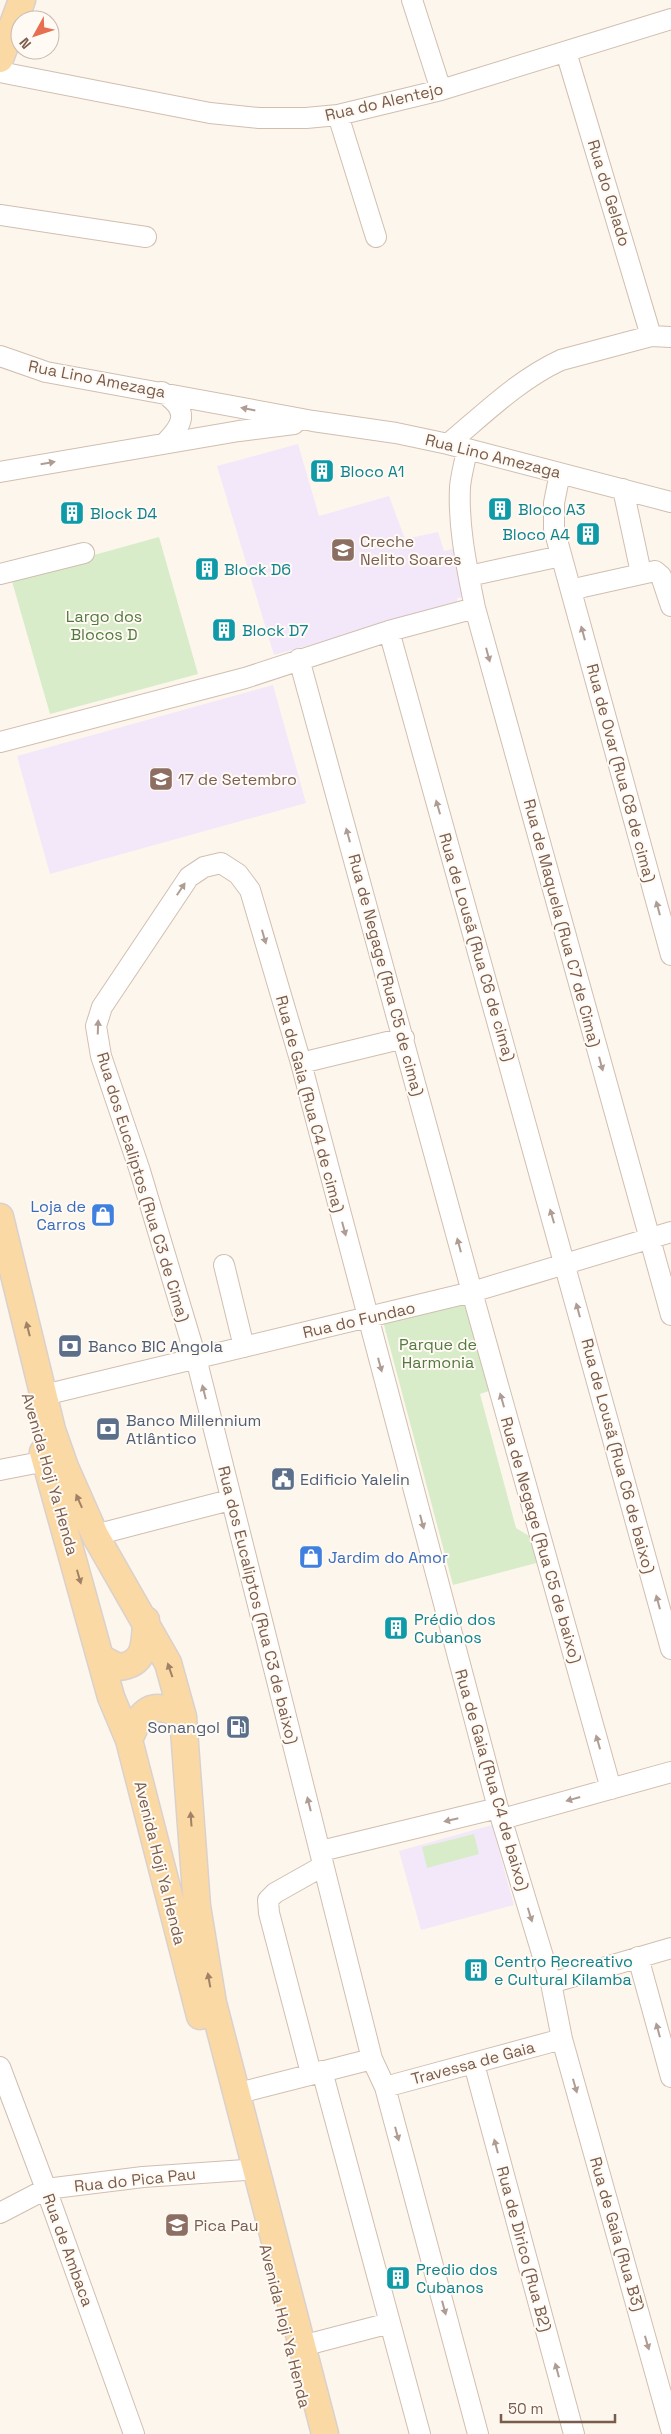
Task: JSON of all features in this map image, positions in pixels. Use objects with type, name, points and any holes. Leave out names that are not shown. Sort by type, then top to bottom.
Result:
[{"type":"main road","points":[[0,59],[22,0]]},
{"type":"main road","name":"Avenida Hoji Ya Henda","points":[[0,1217],[52,1430],[65,1467],[96,1535],[146,1620],[168,1663],[183,1717],[197,1906],[213,2003],[235,2094],[325,2434]]},
{"type":"main road","name":"Avenida Hoji Ya Henda","points":[[0,1294],[111,1697],[129,1740],[208,2048],[246,2170],[313,2434]]},
{"type":"main road","points":[[101,1658],[118,1667],[134,1663],[141,1654],[145,1641],[146,1620]]},
{"type":"main road","points":[[129,1740],[137,1719],[157,1707],[166,1708],[183,1717]]},
{"type":"street","points":[[412,0],[441,90]]},
{"type":"street","name":"Rua do Alentejo","points":[[0,72],[210,113],[259,118],[306,118],[338,115],[441,90],[671,19]]},
{"type":"street","name":"Rua do Gelado","points":[[566,52],[651,336]]},
{"type":"street","points":[[338,115],[376,237]]},
{"type":"street","points":[[0,215],[146,237]]},
{"type":"street","points":[[458,447],[505,397],[547,366],[569,358],[651,336],[671,337]]},
{"type":"street","name":"Rua Lino Amezaga","points":[[0,356],[46,372],[313,421],[396,433],[458,447],[671,502]]},
{"type":"street","points":[[162,392],[174,400],[180,408],[182,420],[176,432],[165,443]]},
{"type":"street","name":"Rua Lino Amezaga","points":[[0,472],[165,443],[313,421]]},
{"type":"street","name":"Rua de Maquela (Rua C7 de Cima)","points":[[458,447],[460,511],[475,608],[671,1316]]},
{"type":"street","name":"Rua de Ovar (Rua C8 de cima)","points":[[560,473],[554,503],[554,529],[561,556],[579,589],[671,955]]},
{"type":"street","points":[[623,489],[648,572]]},
{"type":"street","points":[[0,574],[84,554]]},
{"type":"street","points":[[469,576],[561,556]]},
{"type":"street","points":[[579,589],[648,572],[661,576],[671,604]]},
{"type":"street","points":[[0,742],[245,678],[389,631],[475,608]]},
{"type":"street","name":"Rua de Lousã (Rua C6 de cima)","points":[[389,631],[565,1263]]},
{"type":"street","name":"Rua de Negage (Rua C5 de cima)","points":[[299,659],[472,1292]]},
{"type":"street","name":"Rua dos Eucaliptos (Rua C3 de Cima)","points":[[196,1358],[140,1171],[101,1056],[96,1026],[102,1008],[189,877],[204,867],[221,864],[238,874],[250,890]]},
{"type":"street","name":"Rua de Gaia (Rua C4 de cima)","points":[[250,890],[300,1063],[368,1318]]},
{"type":"street","points":[[300,1063],[404,1038]]},
{"type":"street","name":"Rua do Fundao","points":[[44,1395],[472,1292],[671,1232]]},
{"type":"street","name":"Rua de Lousã (Rua C6 de baixo)","points":[[565,1263],[671,1649]]},
{"type":"street","points":[[224,1264],[244,1347]]},
{"type":"street","name":"Rua de Negage (Rua C5 de baixo)","points":[[472,1292],[611,1789]]},
{"type":"street","name":"Rua de Gaia (Rua C4 de baixo)","points":[[368,1318],[500,1814],[550,1983],[562,2039]]},
{"type":"street","name":"Rua dos Eucaliptos (Rua C3 de baixo)","points":[[196,1358],[230,1500],[372,2059],[384,2087],[478,2434]]},
{"type":"street","points":[[0,1470],[46,1461]]},
{"type":"street","points":[[96,1535],[230,1500]]},
{"type":"street","points":[[420,2434],[390,2323],[269,1913],[268,1900],[322,1859],[500,1814],[611,1789],[671,1772]]},
{"type":"street","points":[[550,1983],[671,1948]]},
{"type":"street","points":[[638,1957],[671,2077]]},
{"type":"street","name":"Travessa de Gaia","points":[[384,2087],[562,2039]]},
{"type":"street","name":"Rua de Gaia (Rua B3)","points":[[562,2039],[671,2429]]},
{"type":"street","points":[[235,2094],[372,2059]]},
{"type":"street","name":"Rua de Dirico (Rua B2)","points":[[474,2064],[574,2434]]},
{"type":"street","name":"Rua de Ambaca","points":[[0,2067],[134,2434]]},
{"type":"street","name":"Rua do Pica Pau","points":[[0,2213],[46,2190],[144,2177],[246,2170]]},
{"type":"street","points":[[302,2346],[390,2323]]},
{"type":"shaded area","name":"Creche Nelito Soares","points":[[298,444],[319,516],[389,496],[405,539],[438,532],[444,551],[457,548],[457,568],[466,597],[457,598],[458,605],[274,655],[217,466]]},
{"type":"shaded area","name":"17 de Setembro","points":[[273,685],[306,803],[50,874],[17,756]]},
{"type":"shaded area","points":[[492,1825],[514,1905],[421,1930],[399,1851]]},
{"type":"green space","name":"Largo dos Blocos D","points":[[159,537],[198,674],[50,714],[11,578]]},
{"type":"green space","name":"Parque de Harmonia","points":[[469,1299],[495,1389],[480,1394],[516,1528],[534,1539],[540,1562],[453,1585],[383,1321]]},
{"type":"green space","points":[[474,1834],[479,1854],[427,1868],[422,1847]]},
{"type":"place","name":"Bloco A1","points":[[322,471]]},
{"type":"place","name":"Bloco A3","points":[[500,509]]},
{"type":"place","name":"Block D4","points":[[72,513]]},
{"type":"place","name":"Bloco A4","points":[[588,534]]},
{"type":"place","name":"Creche Nelito Soares","points":[[343,550]]},
{"type":"place","name":"Block D6","points":[[207,569]]},
{"type":"place","name":"Block D7","points":[[224,630]]},
{"type":"place","name":"17 de Setembro","points":[[161,779]]},
{"type":"place","name":"Loja de Carros","points":[[103,1215]]},
{"type":"place","name":"Banco BIC Angola","points":[[70,1346]]},
{"type":"place","name":"Banco Millennium Atlântico","points":[[108,1429]]},
{"type":"place","name":"Edificio Yalelin","points":[[283,1479]]},
{"type":"place","name":"Jardim do Amor","points":[[311,1557]]},
{"type":"place","name":"Prédio dos Cubanos","points":[[396,1628]]},
{"type":"place","name":"Sonangol","points":[[238,1727]]},
{"type":"place","name":"Centro Recreativo e Cultural Kilamba","points":[[476,1970]]},
{"type":"place","name":"Pica Pau","points":[[177,2225]]},
{"type":"place","name":"Predio dos Cubanos","points":[[398,2278]]}]
